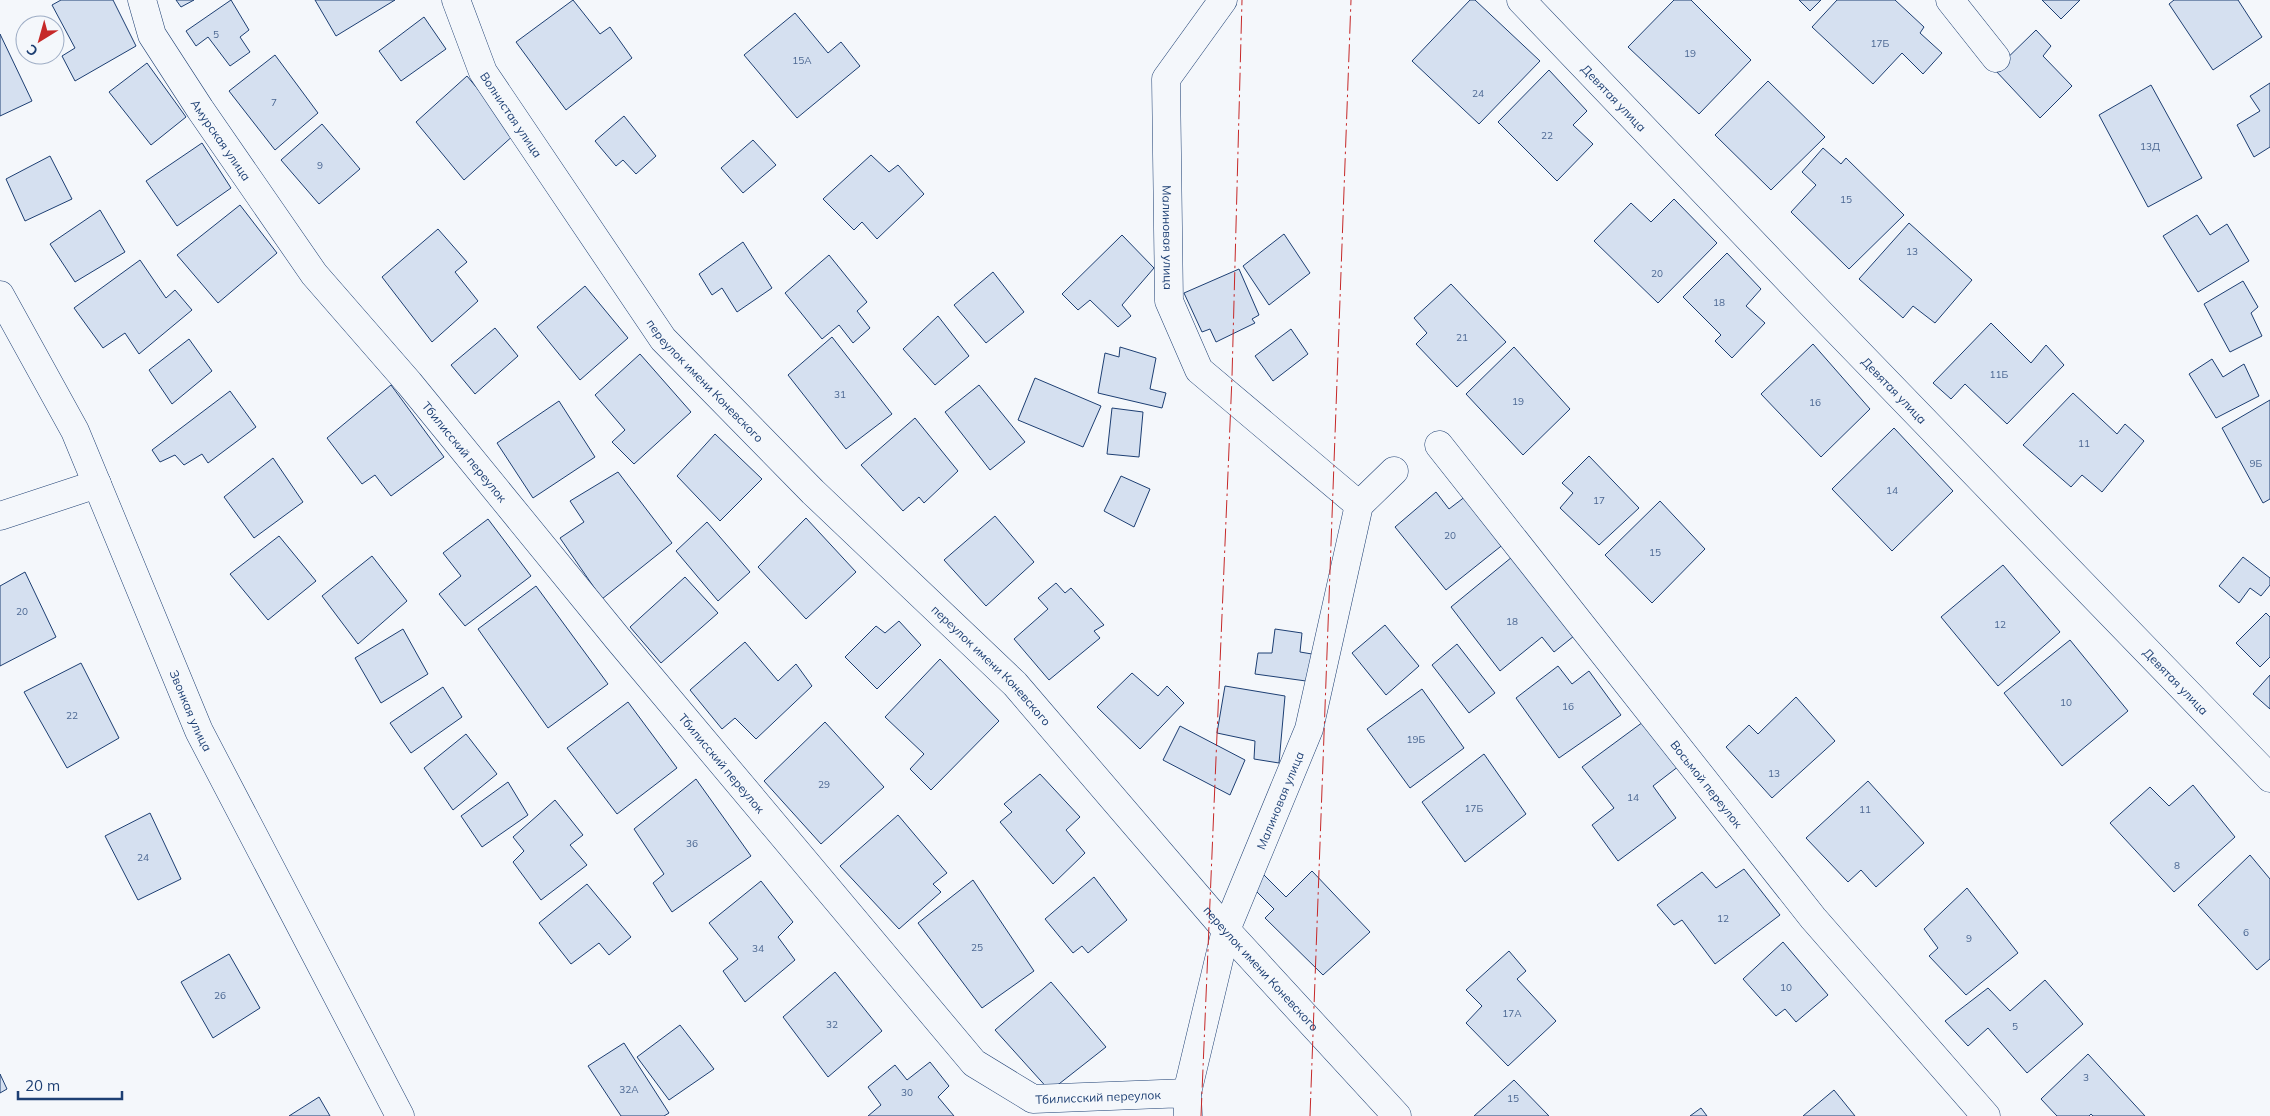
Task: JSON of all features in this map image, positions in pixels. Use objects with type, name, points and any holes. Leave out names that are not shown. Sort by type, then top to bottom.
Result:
[{"type":"street","name":"Амурская улица","points":[[142,0],[152,35],[200,109],[314,274]]},
{"type":"street","name":"Волнистая улица","points":[[456,0],[483,72],[582,221]]},
{"type":"street","name":"Малиновая улица","points":[[1187,1104],[1226,930],[1309,729],[1359,505],[1200,370],[1169,301],[1166,79],[1223,0]]},
{"type":"street","name":"Девятая улица","points":[[1521,0],[2270,778]]},
{"type":"street","points":[[1950,0],[1996,58]]},
{"type":"street","name":"переулок имени Коневского","points":[[582,221],[663,339],[813,492],[1014,684],[1226,930],[1397,1116]]},
{"type":"street","name":"Тбилисский переулок","points":[[314,274],[409,383],[625,646],[974,1063],[1033,1099],[1187,1104]]},
{"type":"street","name":"Звонкая улица","points":[[0,295],[75,431],[200,731],[400,1116]]},
{"type":"street","name":"Восьмой переулок","points":[[1439,445],[1813,918],[1986,1116]]},
{"type":"street","points":[[1359,505],[1394,471]]},
{"type":"street","points":[[0,516],[97,484]]},
{"type":"building","points":[[61,0],[113,0],[136,46],[75,81],[65,62],[65,54],[75,48],[65,29],[65,15],[57,15],[52,5]]},
{"type":"building","points":[[176,0],[194,0],[181,7]]},
{"type":"building","points":[[231,0],[249,30],[240,37],[250,52],[230,66],[208,37],[196,46],[186,31]]},
{"type":"building","points":[[315,0],[395,0],[336,36]]},
{"type":"building","points":[[573,0],[600,34],[610,27],[632,58],[566,110],[516,42]]},
{"type":"building","points":[[1470,0],[1475,0],[1540,61],[1479,124],[1412,61]]},
{"type":"building","points":[[1674,0],[1691,0],[1751,60],[1699,114],[1628,47]]},
{"type":"building","points":[[1799,0],[1821,0],[1810,11]]},
{"type":"building","points":[[1837,0],[1895,0],[1924,27],[1920,33],[1942,53],[1923,74],[1902,53],[1873,84],[1812,27]]},
{"type":"building","points":[[2042,0],[2080,0],[2061,19]]},
{"type":"building","points":[[2174,0],[2238,0],[2262,37],[2213,70],[2169,4]]},
{"type":"building","points":[[795,13],[828,53],[841,42],[860,66],[797,118],[744,55]]},
{"type":"building","points":[[424,17],[446,49],[401,81],[379,51]]},
{"type":"building","points":[[2036,30],[2051,46],[2043,56],[2072,86],[2040,118],[1995,70]]},
{"type":"building","points":[[0,34],[32,101],[0,116]]},
{"type":"building","points":[[275,55],[318,113],[275,150],[229,91]]},
{"type":"building","points":[[147,63],[186,117],[151,145],[109,92]]},
{"type":"building","points":[[1549,70],[1587,111],[1573,125],[1593,144],[1557,181],[1498,122]]},
{"type":"building","points":[[467,76],[515,134],[464,180],[416,122]]},
{"type":"building","points":[[1768,81],[1825,137],[1771,190],[1715,135]]},
{"type":"building","points":[[2270,83],[2270,147],[2254,157],[2237,125],[2260,111],[2250,96]]},
{"type":"building","points":[[2151,85],[2202,178],[2148,207],[2099,115]]},
{"type":"building","points":[[624,116],[656,156],[636,174],[623,160],[616,166],[595,141]]},
{"type":"building","points":[[322,124],[360,169],[319,204],[281,160]]},
{"type":"building","points":[[753,140],[776,165],[743,193],[721,168]]},
{"type":"building","points":[[202,143],[231,188],[177,226],[146,181]]},
{"type":"building","points":[[1823,148],[1841,164],[1846,158],[1904,215],[1849,269],[1791,212],[1816,185],[1802,172]]},
{"type":"building","points":[[871,155],[889,172],[898,165],[924,194],[877,239],[862,222],[854,230],[823,199]]},
{"type":"building","points":[[50,156],[72,199],[25,221],[6,179]]},
{"type":"building","points":[[1674,199],[1717,243],[1658,303],[1594,241],[1631,203],[1651,222]]},
{"type":"building","points":[[240,205],[277,253],[218,303],[177,255]]},
{"type":"building","points":[[100,210],[125,252],[75,282],[50,244]]},
{"type":"building","points":[[2197,215],[2210,235],[2227,224],[2249,261],[2198,292],[2163,236]]},
{"type":"building","points":[[1909,223],[1972,280],[1935,323],[1913,306],[1903,318],[1859,279]]},
{"type":"building","points":[[438,229],[467,262],[455,272],[478,301],[432,342],[382,277]]},
{"type":"building","points":[[1284,234],[1310,273],[1269,305],[1243,266]]},
{"type":"building","points":[[1122,235],[1154,268],[1122,305],[1131,316],[1118,327],[1090,300],[1078,310],[1062,294]]},
{"type":"building","points":[[743,242],[772,288],[737,312],[722,288],[712,295],[699,274]]},
{"type":"building","points":[[1727,253],[1761,289],[1746,306],[1765,323],[1732,358],[1715,341],[1721,335],[1683,297]]},
{"type":"building","points":[[829,255],[867,302],[857,311],[870,328],[853,343],[839,325],[822,339],[785,293]]},
{"type":"building","points":[[140,260],[166,298],[175,290],[192,310],[139,354],[125,333],[103,348],[74,308]]},
{"type":"building","points":[[1239,269],[1259,315],[1252,319],[1255,323],[1216,342],[1210,329],[1202,332],[1184,293]]},
{"type":"building","points":[[993,272],[1024,312],[986,343],[954,305]]},
{"type":"building","points":[[2243,281],[2258,307],[2251,313],[2262,336],[2230,352],[2204,304]]},
{"type":"building","points":[[1451,284],[1506,342],[1457,387],[1416,344],[1427,333],[1414,318]]},
{"type":"building","points":[[585,286],[628,338],[580,380],[537,327]]},
{"type":"building","points":[[938,316],[969,356],[935,385],[903,349]]},
{"type":"building","points":[[1991,323],[2031,363],[2046,345],[2064,365],[2007,424],[1965,384],[1951,399],[1933,383]]},
{"type":"building","points":[[495,328],[518,356],[475,394],[451,365]]},
{"type":"building","points":[[1291,329],[1308,354],[1273,381],[1255,356]]},
{"type":"building","points":[[832,337],[892,414],[846,449],[788,375]]},
{"type":"building","points":[[189,339],[212,371],[172,404],[149,370]]},
{"type":"building","points":[[1813,344],[1870,409],[1821,457],[1761,394]]},
{"type":"building","points":[[1120,347],[1156,358],[1150,389],[1166,393],[1162,408],[1098,393],[1105,353],[1119,357]]},
{"type":"building","points":[[1514,347],[1570,409],[1523,455],[1466,394]]},
{"type":"building","points":[[640,354],[691,412],[634,464],[612,442],[625,430],[595,395]]},
{"type":"building","points":[[2212,359],[2223,377],[2244,364],[2259,396],[2216,418],[2189,374]]},
{"type":"building","points":[[1035,378],[1101,406],[1083,447],[1018,420]]},
{"type":"building","points":[[391,385],[444,457],[391,496],[375,475],[362,484],[327,438]]},
{"type":"building","points":[[979,385],[1025,442],[990,470],[945,412]]},
{"type":"building","points":[[230,391],[256,427],[208,463],[202,454],[184,465],[175,455],[160,462],[152,450]]},
{"type":"building","points":[[2073,393],[2117,434],[2125,424],[2144,441],[2102,492],[2082,475],[2071,487],[2023,445]]},
{"type":"building","points":[[2270,400],[2270,499],[2263,503],[2222,428]]},
{"type":"building","points":[[559,401],[595,457],[533,498],[497,443]]},
{"type":"building","points":[[1112,408],[1143,412],[1139,457],[1107,454]]},
{"type":"building","points":[[915,418],[958,471],[924,503],[919,497],[903,511],[861,465]]},
{"type":"building","points":[[1894,428],[1953,491],[1892,551],[1832,489]]},
{"type":"building","points":[[715,434],[762,479],[720,521],[677,476]]},
{"type":"building","points":[[1589,456],[1639,508],[1599,545],[1560,508],[1573,493],[1562,483]]},
{"type":"building","points":[[273,458],[303,502],[254,538],[224,497]]},
{"type":"building","points":[[618,472],[672,543],[602,599],[560,538],[584,522],[570,501]]},
{"type":"building","points":[[1121,476],[1150,489],[1134,527],[1104,511]]},
{"type":"building","points":[[1436,492],[1449,509],[1466,496],[1505,543],[1446,590],[1395,527]]},
{"type":"building","points":[[1660,501],[1705,549],[1652,603],[1605,555]]},
{"type":"building","points":[[995,516],[1034,562],[986,606],[944,560]]},
{"type":"building","points":[[806,518],[856,572],[806,619],[758,567]]},
{"type":"building","points":[[488,519],[531,576],[465,626],[439,594],[461,576],[443,553]]},
{"type":"building","points":[[707,522],[750,572],[718,601],[676,551]]},
{"type":"building","points":[[279,536],[316,581],[268,620],[230,574]]},
{"type":"building","points":[[372,556],[407,601],[358,644],[322,596]]},
{"type":"building","points":[[1512,557],[1574,636],[1554,652],[1542,637],[1500,671],[1451,607]]},
{"type":"building","points":[[2243,557],[2270,578],[2270,585],[2261,596],[2250,588],[2239,603],[2219,586]]},
{"type":"building","points":[[2003,565],[2060,632],[1998,686],[1941,617]]},
{"type":"building","points":[[25,572],[56,637],[0,666],[0,586]]},
{"type":"building","points":[[685,577],[718,613],[661,663],[630,627]]},
{"type":"building","points":[[1056,583],[1065,593],[1071,588],[1104,625],[1094,631],[1100,638],[1049,680],[1014,639],[1048,609],[1038,598]]},
{"type":"building","points":[[536,586],[608,684],[548,728],[478,629]]},
{"type":"building","points":[[2266,613],[2270,617],[2270,657],[2260,667],[2236,643]]},
{"type":"building","points":[[899,621],[921,645],[877,689],[845,657],[876,626],[885,633]]},
{"type":"building","points":[[1385,625],[1419,666],[1386,695],[1352,653]]},
{"type":"building","points":[[403,629],[428,674],[381,703],[355,658]]},
{"type":"building","points":[[1275,629],[1302,633],[1300,652],[1312,654],[1306,681],[1255,674],[1258,653],[1272,653]]},
{"type":"building","points":[[2070,640],[2128,711],[2062,766],[2004,693]]},
{"type":"building","points":[[745,642],[778,681],[796,664],[812,686],[756,739],[735,718],[722,729],[690,690]]},
{"type":"building","points":[[1457,644],[1495,693],[1469,713],[1432,665]]},
{"type":"building","points":[[940,659],[999,721],[931,790],[910,769],[924,754],[885,717]]},
{"type":"building","points":[[81,663],[119,738],[67,768],[24,692]]},
{"type":"building","points":[[1558,666],[1572,684],[1589,671],[1621,715],[1559,758],[1516,698]]},
{"type":"building","points":[[1132,673],[1158,696],[1167,686],[1184,703],[1140,749],[1097,707]]},
{"type":"building","points":[[2270,675],[2270,709],[2253,694]]},
{"type":"building","points":[[1225,686],[1285,696],[1279,763],[1254,759],[1255,741],[1217,733]]},
{"type":"building","points":[[443,687],[462,717],[411,753],[390,723]]},
{"type":"building","points":[[1422,689],[1464,748],[1410,788],[1367,729]]},
{"type":"building","points":[[1796,697],[1835,741],[1772,798],[1726,747],[1749,725],[1758,734]]},
{"type":"building","points":[[628,702],[677,768],[617,814],[567,748]]},
{"type":"building","points":[[825,722],[884,787],[821,844],[764,781]]},
{"type":"building","points":[[1643,722],[1679,766],[1653,786],[1676,818],[1618,861],[1592,825],[1614,808],[1582,767]]},
{"type":"building","points":[[1180,726],[1245,760],[1230,795],[1163,760]]},
{"type":"building","points":[[466,734],[497,774],[453,810],[424,768]]},
{"type":"building","points":[[1484,754],[1526,814],[1465,862],[1422,802]]},
{"type":"building","points":[[1040,774],[1080,817],[1066,830],[1085,853],[1053,884],[1000,822],[1012,812],[1004,804]]},
{"type":"building","points":[[696,779],[751,856],[672,912],[653,883],[664,874],[634,829]]},
{"type":"building","points":[[1868,781],[1924,843],[1876,887],[1861,870],[1848,882],[1806,838]]},
{"type":"building","points":[[508,782],[528,815],[482,847],[461,816]]},
{"type":"building","points":[[2193,785],[2235,837],[2174,892],[2110,823],[2150,787],[2169,806]]},
{"type":"building","points":[[555,800],[583,835],[570,845],[587,865],[541,900],[513,862],[524,851],[513,837]]},
{"type":"building","points":[[150,813],[181,879],[138,900],[105,836]]},
{"type":"building","points":[[898,815],[947,873],[933,884],[941,892],[899,929],[840,866]]},
{"type":"building","points":[[2250,855],[2270,879],[2270,959],[2257,970],[2198,905]]},
{"type":"building","points":[[1744,869],[1780,915],[1715,964],[1682,920],[1674,925],[1657,905],[1702,872],[1716,888]]},
{"type":"building","points":[[1312,871],[1370,932],[1323,975],[1265,918],[1274,909],[1252,887],[1264,875],[1286,897]]},
{"type":"building","points":[[1094,877],[1127,920],[1088,953],[1082,946],[1073,953],[1045,919]]},
{"type":"building","points":[[973,880],[1034,971],[982,1008],[918,923]]},
{"type":"building","points":[[761,881],[793,922],[778,937],[795,960],[745,1002],[723,971],[738,959],[709,923]]},
{"type":"building","points":[[587,884],[631,937],[609,955],[599,943],[571,964],[539,923]]},
{"type":"building","points":[[1967,888],[2018,953],[1966,995],[1929,956],[1938,948],[1924,929]]},
{"type":"building","points":[[1783,942],[1828,995],[1796,1022],[1785,1009],[1776,1016],[1743,979]]},
{"type":"building","points":[[1509,951],[1526,971],[1517,979],[1556,1021],[1508,1066],[1466,1023],[1482,1006],[1466,990]]},
{"type":"building","points":[[229,954],[260,1008],[213,1038],[181,982]]},
{"type":"building","points":[[835,972],[882,1031],[828,1077],[783,1017]]},
{"type":"building","points":[[2045,980],[2083,1024],[2027,1073],[1988,1028],[1968,1046],[1945,1021],[1988,988],[2010,1011]]},
{"type":"building","points":[[1051,982],[1106,1047],[1050,1091],[995,1030]]},
{"type":"building","points":[[680,1025],[714,1069],[669,1100],[637,1057]]},
{"type":"building","points":[[624,1043],[669,1113],[664,1116],[621,1116],[588,1066]]},
{"type":"building","points":[[2088,1054],[2145,1116],[2093,1116],[2091,1114],[2089,1116],[2057,1116],[2041,1099]]},
{"type":"building","points":[[930,1062],[949,1086],[938,1097],[954,1116],[868,1116],[881,1105],[868,1087],[895,1065],[907,1080]]},
{"type":"building","points":[[0,1074],[7,1089],[0,1093]]},
{"type":"building","points":[[1514,1080],[1549,1116],[1474,1116]]},
{"type":"building","points":[[1834,1090],[1855,1116],[1803,1116]]},
{"type":"building","points":[[319,1097],[330,1116],[289,1116]]},
{"type":"building","points":[[1701,1108],[1707,1116],[1690,1116]]},
{"type":"power","points":[[1201,1116],[1232,377],[1242,0]]},
{"type":"power","points":[[1310,1116],[1351,0]]}]
